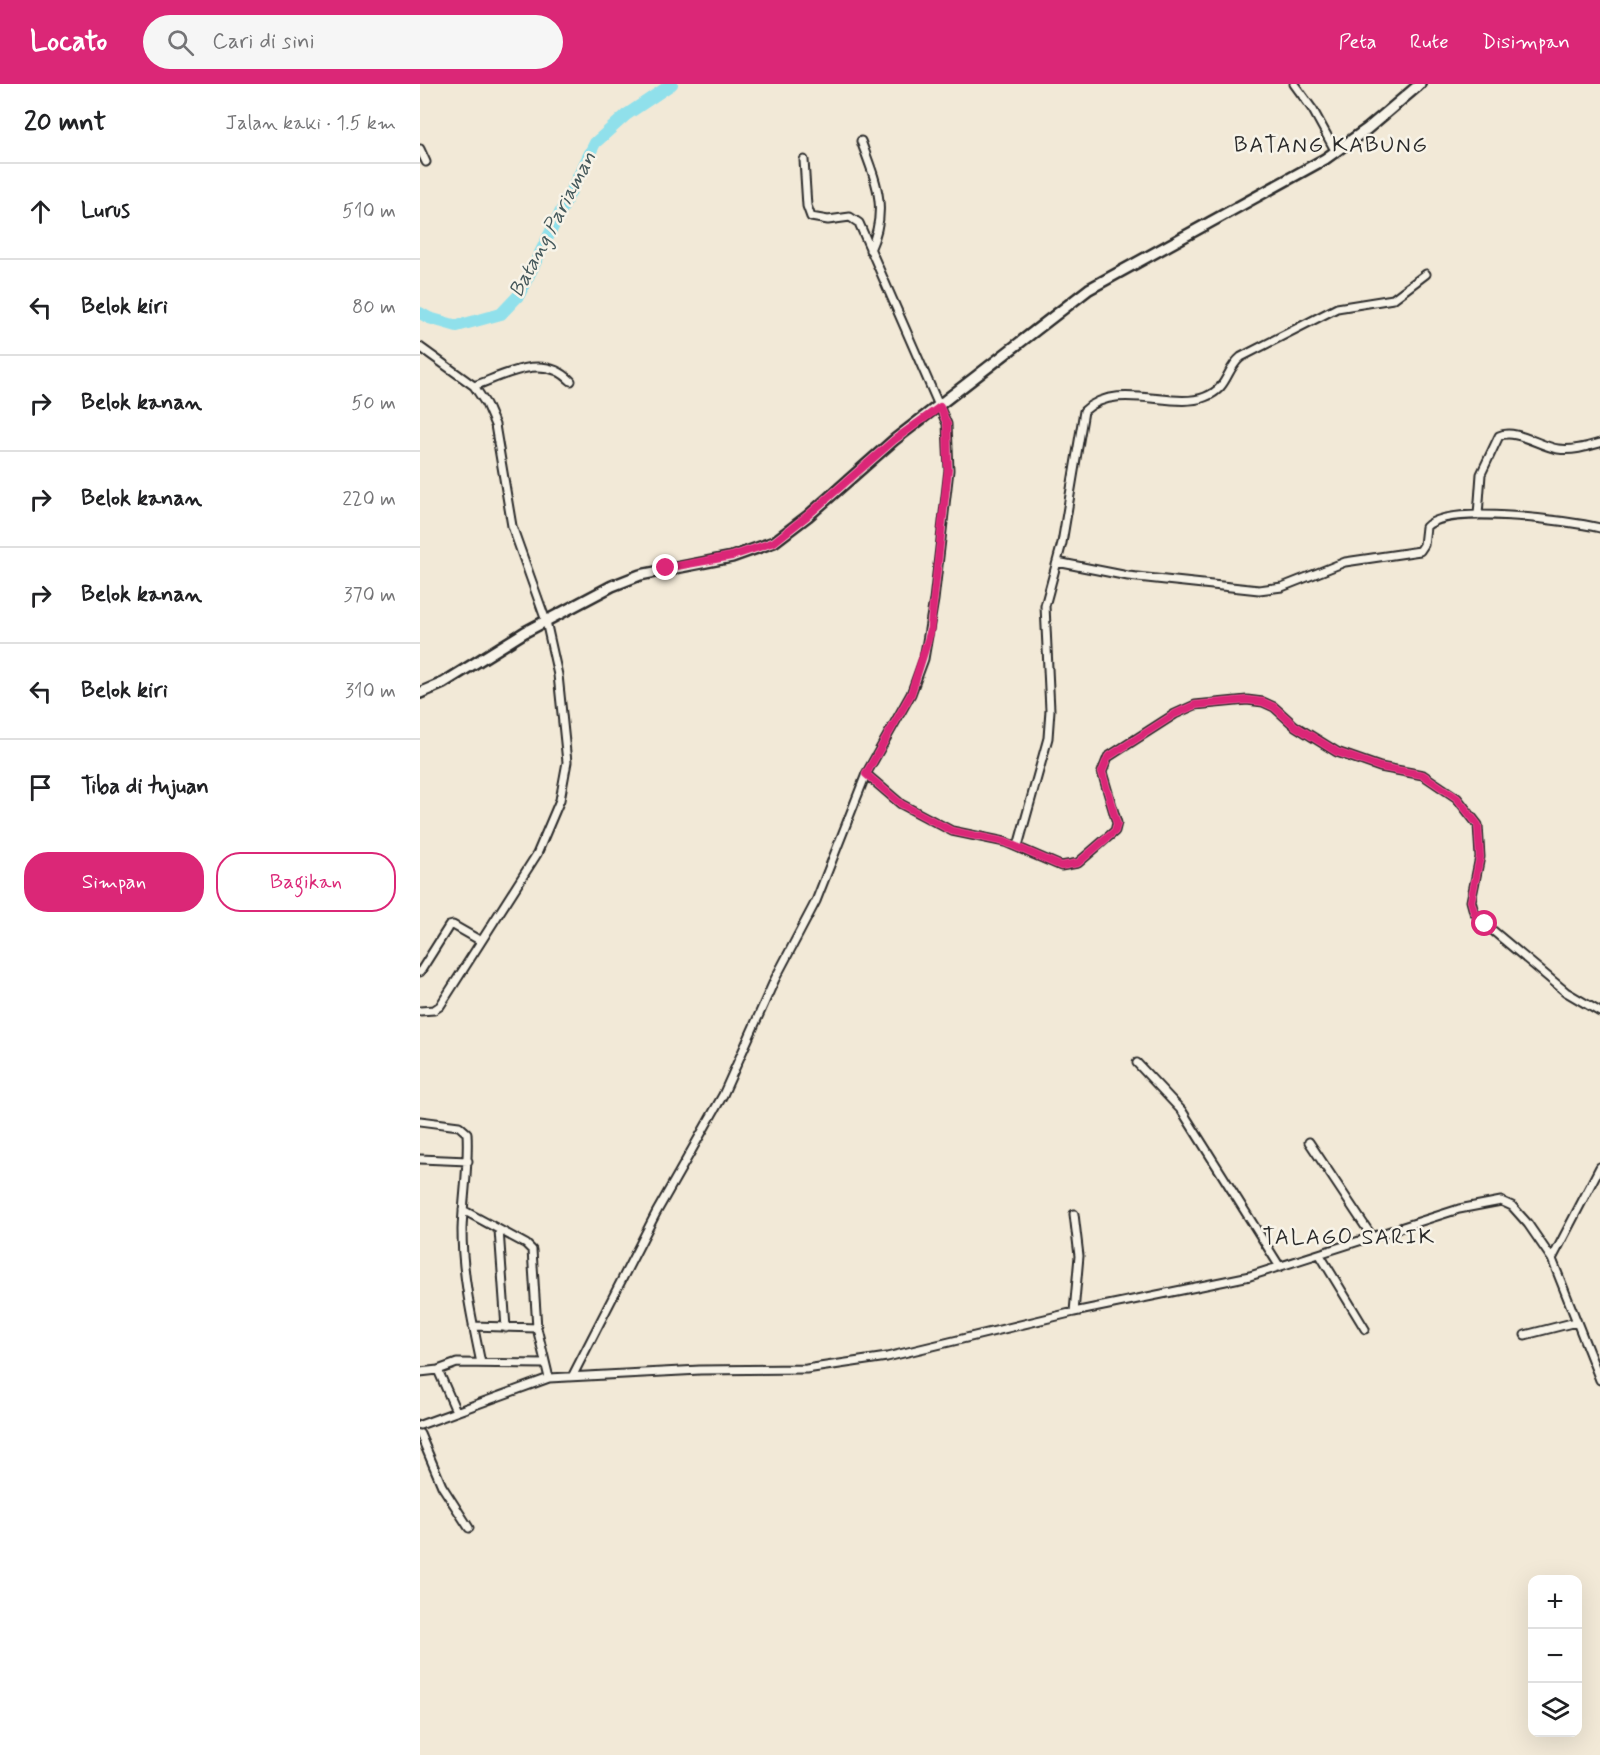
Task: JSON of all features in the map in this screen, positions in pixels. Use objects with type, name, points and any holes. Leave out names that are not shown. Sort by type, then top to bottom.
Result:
[{"type":"street","points":[[1294,84],[1313,110],[1336,152]]},
{"type":"street","points":[[420,693],[443,683],[546,621],[640,575],[763,548],[807,516],[894,440],[940,407],[1089,289],[1336,152],[1420,84]]},
{"type":"street","points":[[861,141],[881,207],[876,236],[870,250]]},
{"type":"street","points":[[420,149],[426,162]]},
{"type":"street","points":[[573,1376],[656,1213],[723,1095],[775,979],[816,901],[866,774],[911,694],[930,633],[948,470],[947,424],[854,219],[828,220],[811,217],[807,206],[804,160]]},
{"type":"street","points":[[1018,846],[1049,732],[1044,614],[1070,502],[1081,415],[1088,406],[1122,397],[1203,398],[1222,387],[1233,365],[1240,357],[1337,308],[1393,299],[1426,274]]},
{"type":"street","points":[[420,346],[474,386],[486,404],[495,425],[512,526],[546,621],[558,675],[567,762],[560,800],[537,854],[440,1006],[435,1010],[420,1011]]},
{"type":"street","points":[[474,386],[518,369],[534,367],[546,367],[563,373],[571,381]]},
{"type":"street","points":[[1478,515],[1481,474],[1499,436],[1508,434],[1558,449],[1576,449],[1600,442]]},
{"type":"street","points":[[1057,562],[1128,576],[1241,590],[1272,589],[1345,562],[1420,551],[1424,545],[1426,527],[1432,522],[1478,515],[1537,517],[1600,528]]},
{"type":"street","points":[[866,774],[901,804],[952,831],[1018,846],[1061,866],[1078,863],[1115,831],[1117,824],[1102,772],[1108,757],[1175,714],[1195,705],[1247,700],[1263,702],[1274,707],[1310,736],[1337,752],[1380,767],[1423,775],[1457,798],[1478,825],[1481,837],[1480,857],[1471,901],[1474,912],[1566,992],[1600,1012]]},
{"type":"street","points":[[420,972],[449,926],[453,925],[481,941]]},
{"type":"street","points":[[1137,1063],[1182,1111],[1280,1266]]},
{"type":"street","points":[[420,1121],[441,1122],[464,1129],[467,1133],[468,1161],[463,1210],[464,1256],[473,1326],[481,1363]]},
{"type":"street","points":[[1310,1142],[1344,1189],[1373,1238]]},
{"type":"street","points":[[420,1159],[468,1161]]},
{"type":"street","points":[[1552,1259],[1600,1167]]},
{"type":"street","points":[[420,1425],[549,1378],[806,1369],[887,1357],[1074,1312],[1163,1295],[1280,1266],[1459,1209],[1501,1201],[1512,1206],[1528,1224],[1552,1259],[1600,1380]]},
{"type":"street","points":[[463,1210],[526,1244],[532,1250],[537,1328],[549,1378]]},
{"type":"street","points":[[1074,1214],[1079,1256],[1074,1312]]},
{"type":"street","points":[[498,1230],[506,1328]]},
{"type":"street","points":[[1320,1255],[1365,1329]]},
{"type":"street","points":[[1525,1335],[1576,1322]]},
{"type":"street","points":[[473,1326],[537,1328]]},
{"type":"street","points":[[420,1372],[438,1370],[457,1363],[545,1364]]},
{"type":"street","points":[[438,1370],[456,1411]]},
{"type":"street","points":[[420,1434],[442,1486],[469,1528]]},
{"type":"waterway","name":"Batang Pariaman","points":[[420,313],[457,326],[501,314],[519,295],[595,143],[626,115],[672,84]]},
{"type":"district","name":"BATANG KABUNG","points":[[1331,144]]},
{"type":"district","name":"TALAGO SARIK","points":[[1349,1236]]},
{"type":"route","points":[[666,568],[732,556],[763,548],[774,542],[894,440],[940,407],[947,424],[949,449],[930,633],[924,659],[911,694],[866,774],[893,799],[952,831],[1018,846],[1067,867],[1078,863],[1115,831],[1117,824],[1102,772],[1103,764],[1108,757],[1175,714],[1195,705],[1212,701],[1263,702],[1274,707],[1295,726],[1337,752],[1380,767],[1423,775],[1457,798],[1478,825],[1481,837],[1480,857],[1473,882],[1471,901],[1474,912],[1485,924]]}]
